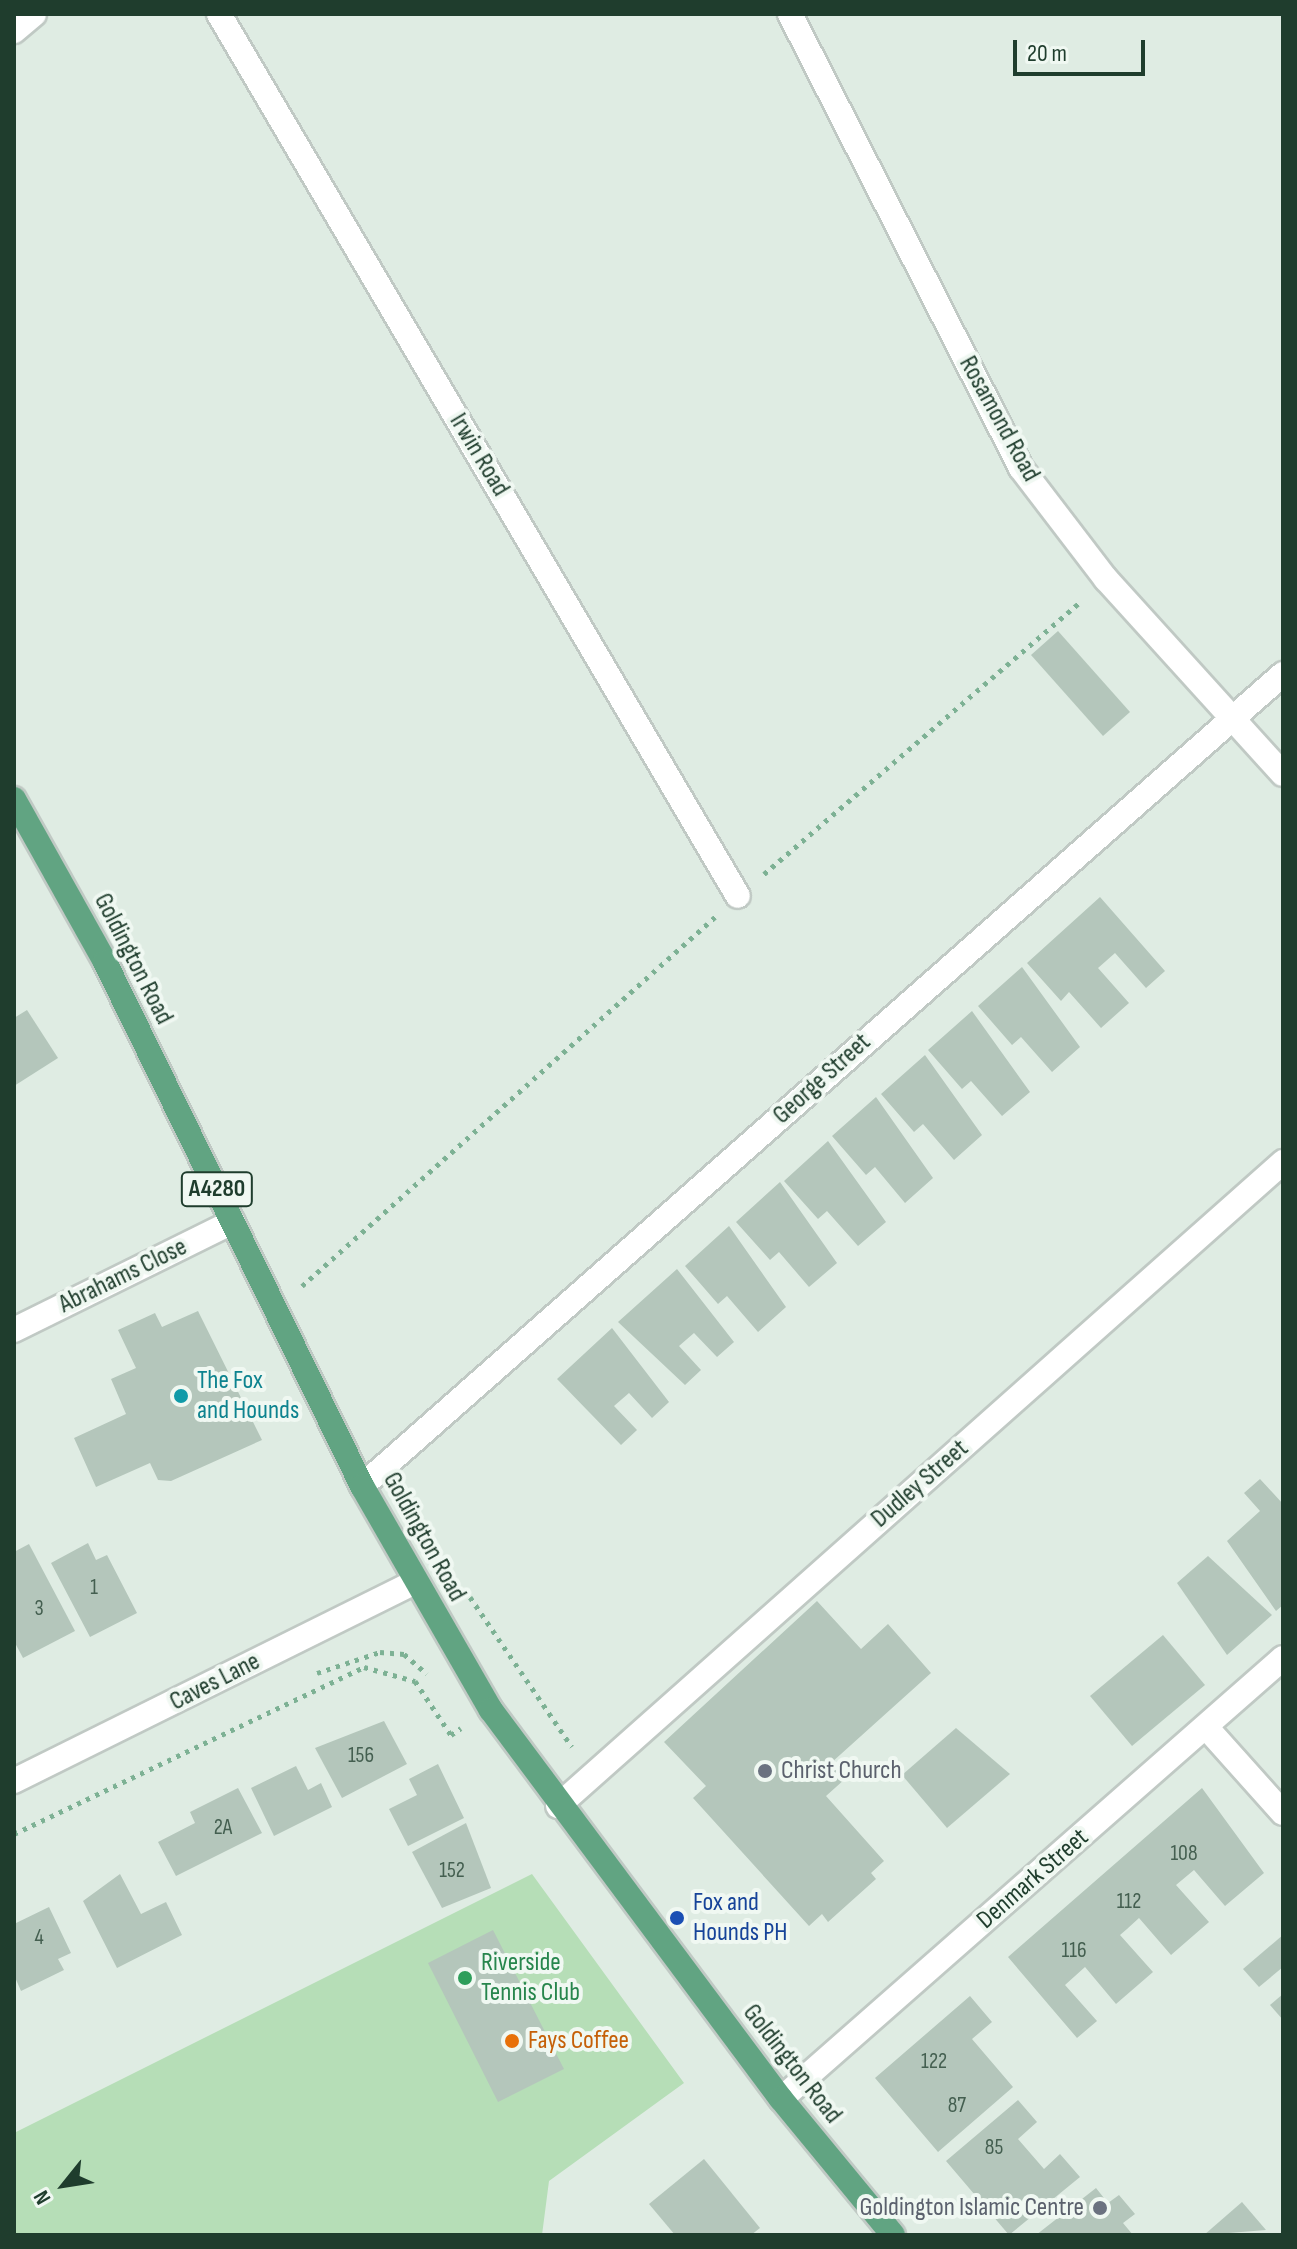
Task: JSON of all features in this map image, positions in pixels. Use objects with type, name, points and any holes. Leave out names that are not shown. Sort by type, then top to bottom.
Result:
[{"type":"main road","name":"Goldington Road","points":[[14,799],[105,962],[362,1486],[491,1710],[558,1806],[781,2099],[893,2235]]},
{"type":"street","points":[[14,31],[34,14]]},
{"type":"street","name":"Irwin Road","points":[[219,14],[738,896]]},
{"type":"street","name":"Rosamond Road","points":[[790,14],[1021,468],[1106,579],[1233,715],[1283,774]]},
{"type":"street","name":"George Street","points":[[362,1486],[1283,674]]},
{"type":"street","name":"Dudley Street","points":[[558,1806],[1283,1162]]},
{"type":"street","name":"Abrahams Close","points":[[14,1330],[233,1222]]},
{"type":"street","name":"Caves Lane","points":[[14,1781],[415,1582]]},
{"type":"street","name":"Denmark Street","points":[[781,2099],[1283,1658]]},
{"type":"street","points":[[1206,1727],[1283,1813]]},
{"type":"path","points":[[274,1311],[738,896],[1106,579]]},
{"type":"path","points":[[465,1589],[528,1688],[592,1773]]},
{"type":"path","points":[[302,1679],[380,1652],[404,1654],[431,1681]]},
{"type":"path","points":[[14,1834],[364,1667],[415,1681],[451,1735],[528,1688]]},
{"type":"path","points":[[454,1716],[462,1728]]},
{"type":"green space","name":"Riverside Tennis Club","points":[[532,1874],[684,2083],[549,2181],[542,2235],[14,2235],[14,2133]]},
{"type":"building","points":[[1058,631],[1130,712],[1103,736],[1031,655]]},
{"type":"building","points":[[1100,897],[1165,971],[1146,988],[1115,953],[1098,968],[1129,1003],[1101,1028],[1069,992],[1061,1001],[1027,963]]},
{"type":"building","points":[[1022,967],[1080,1047],[1052,1072],[1021,1037],[1012,1045],[978,1006]]},
{"type":"building","points":[[27,1010],[58,1058],[14,1086],[14,1018]]},
{"type":"building","points":[[972,1011],[1030,1092],[1002,1116],[971,1081],[962,1089],[928,1050]]},
{"type":"building","points":[[925,1055],[982,1135],[954,1160],[923,1124],[914,1132],[881,1094]]},
{"type":"building","points":[[876,1097],[933,1178],[905,1203],[875,1167],[866,1175],[832,1136]]},
{"type":"building","points":[[828,1141],[886,1222],[858,1246],[827,1211],[818,1219],[784,1181]]},
{"type":"building","points":[[780,1182],[837,1263],[809,1287],[779,1252],[770,1260],[736,1222]]},
{"type":"building","points":[[729,1226],[786,1307],[758,1332],[727,1296],[718,1304],[685,1266]]},
{"type":"building","points":[[677,1269],[734,1342],[717,1357],[694,1333],[679,1346],[701,1370],[685,1385],[618,1322]]},
{"type":"building","name":"The Fox and Hounds","points":[[198,1311],[262,1440],[171,1481],[158,1480],[150,1463],[96,1487],[74,1438],[126,1414],[111,1379],[136,1368],[118,1330],[155,1313],[162,1327]]},
{"type":"building","points":[[612,1328],[669,1402],[652,1418],[629,1393],[614,1406],[637,1430],[621,1445],[557,1379]]},
{"type":"building","points":[[1260,1479],[1283,1504],[1283,1605],[1276,1611],[1227,1541],[1260,1511],[1244,1493]]},
{"type":"building","points":[[88,1543],[96,1560],[107,1555],[137,1613],[90,1637],[51,1563]]},
{"type":"building","points":[[29,1544],[75,1631],[23,1658],[14,1641],[14,1552]]},
{"type":"building","points":[[1208,1556],[1272,1615],[1227,1655],[1177,1583]]},
{"type":"building","name":"Christ Church","points":[[817,1601],[861,1649],[888,1624],[931,1673],[831,1763],[845,1779],[826,1796],[884,1861],[871,1873],[876,1879],[828,1922],[822,1914],[809,1926],[693,1798],[706,1786],[664,1742]]},
{"type":"building","points":[[1163,1635],[1205,1685],[1132,1746],[1090,1696]]},
{"type":"building","points":[[384,1721],[407,1764],[342,1798],[315,1748]]},
{"type":"building","points":[[956,1728],[1010,1774],[947,1828],[902,1775]]},
{"type":"building","points":[[438,1764],[464,1818],[408,1846],[389,1809],[417,1795],[409,1779]]},
{"type":"building","points":[[296,1766],[308,1790],[321,1783],[332,1807],[274,1836],[251,1788]]},
{"type":"building","points":[[238,1788],[262,1833],[176,1876],[158,1842],[195,1823],[190,1812]]},
{"type":"building","points":[[1202,1788],[1264,1873],[1225,1906],[1194,1870],[1176,1885],[1209,1922],[1171,1955],[1139,1918],[1120,1935],[1153,1972],[1116,2004],[1085,1967],[1065,1985],[1097,2021],[1077,2038],[1008,1957]]},
{"type":"building","points":[[466,1823],[491,1888],[442,1908],[412,1852]]},
{"type":"building","points":[[120,1874],[141,1914],[166,1902],[182,1935],[117,1968],[83,1901]]},
{"type":"building","points":[[49,1907],[71,1953],[58,1959],[64,1970],[21,1991],[14,1975],[14,1924]]},
{"type":"building","points":[[493,1930],[564,2069],[498,2102],[428,1963]]},
{"type":"building","points":[[1283,1935],[1283,1967],[1259,1987],[1243,1969]]},
{"type":"building","points":[[1283,1994],[1283,2020],[1270,2005]]},
{"type":"building","points":[[970,1996],[992,2022],[972,2039],[1013,2087],[938,2152],[875,2078]]},
{"type":"building","points":[[1018,2100],[1037,2122],[1018,2139],[1044,2169],[1060,2154],[1080,2177],[1009,2235],[946,2161]]},
{"type":"building","points":[[704,2159],[760,2228],[751,2235],[675,2235],[649,2204]]},
{"type":"building","name":"Goldington Islamic Centre","points":[[1096,2188],[1108,2203],[1119,2195],[1135,2214],[1123,2223],[1133,2235],[1036,2235]]},
{"type":"building","points":[[1242,2202],[1266,2230],[1204,2235]]},
{"type":"place","name":"The Fox and Hounds","points":[[181,1396]]},
{"type":"place","name":"Christ Church","points":[[765,1771]]},
{"type":"place","name":"Fox and Hounds PH","points":[[677,1918]]},
{"type":"place","name":"Riverside Tennis Club","points":[[465,1978]]},
{"type":"place","name":"Fays Coffee","points":[[512,2041]]},
{"type":"place","name":"Goldington Islamic Centre","points":[[1100,2208]]}]
